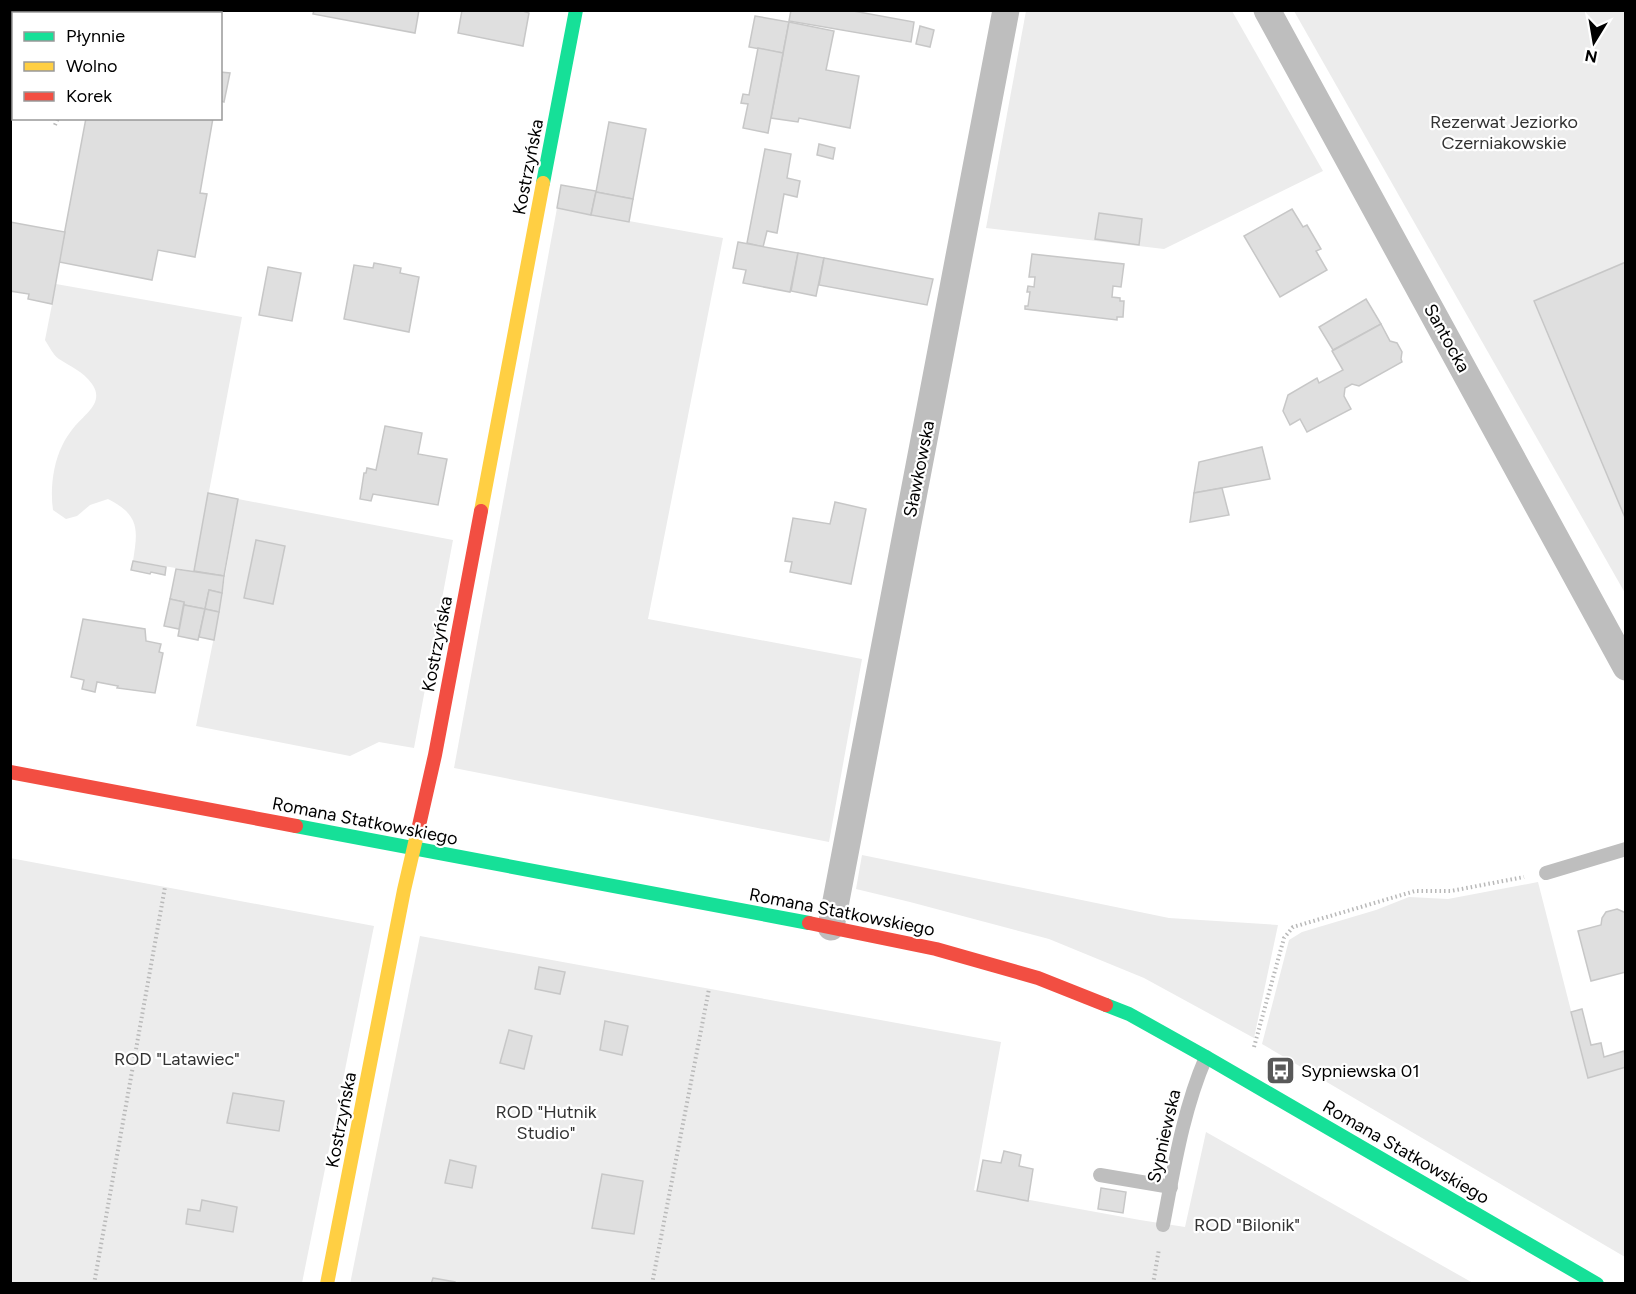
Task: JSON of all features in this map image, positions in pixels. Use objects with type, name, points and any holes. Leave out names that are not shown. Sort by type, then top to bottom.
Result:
[{"type":"street","name":"Kostrzyńska","points":[[327,1284],[402,900],[435,755],[576,10]]},
{"type":"street","name":"Sławkowska","points":[[831,927],[1006,10]]},
{"type":"street","name":"Santocka","points":[[1267,10],[1626,667]]},
{"type":"street","name":"Romana Statkowskiego","points":[[10,772],[831,927],[936,949],[1038,978],[1129,1014],[1597,1284]]},
{"type":"lane","points":[[1546,873],[1626,849]]},
{"type":"lane","name":"Sypniewska","points":[[1163,1225],[1185,1115],[1206,1057]]},
{"type":"lane","points":[[1100,1175],[1170,1187]]},
{"type":"path","points":[[55,125],[57,120]]},
{"type":"path","points":[[1253,1051],[1284,938],[1293,927],[1415,891],[1451,891],[1546,873]]},
{"type":"path","points":[[94,1284],[165,887]]},
{"type":"path","points":[[652,1284],[710,989]]},
{"type":"path","points":[[1153,1284],[1163,1225]]},
{"type":"green space","points":[[1026,11],[1232,11],[1323,171],[1164,249],[986,228]]},
{"type":"green space","name":"Rezerwat Jeziorko Czerniakowskie","points":[[1294,11],[1625,11],[1625,593]]},
{"type":"green space","points":[[557,208],[723,238],[648,619],[862,659],[829,842],[454,768]]},
{"type":"green space","points":[[56,284],[242,317],[194,571],[133,561],[136,540],[134,524],[126,511],[108,499],[90,505],[77,516],[66,519],[53,510],[53,477],[59,453],[69,433],[92,407],[96,396],[92,384],[81,372],[57,357],[45,340]]},
{"type":"green space","points":[[238,499],[453,540],[414,748],[379,742],[350,756],[196,726],[219,612]]},
{"type":"green space","points":[[862,855],[1169,918],[1278,925],[1254,1038],[1144,978],[1049,939],[856,889]]},
{"type":"green space","name":"ROD \"Latawiec\"","points":[[10,858],[374,926],[302,1283],[11,1283]]},
{"type":"green space","points":[[1538,882],[1588,1077],[1625,1067],[1625,1257],[1262,1044],[1289,940],[1302,932],[1376,910],[1409,897],[1448,899]]},
{"type":"green space","name":"ROD \"Hutnik Studio\"","points":[[420,936],[1001,1042],[974,1190],[1185,1227],[1206,1132],[1473,1283],[350,1284]]},
{"type":"building","points":[[10,10],[82,10],[85,12],[12,12],[12,66],[10,65]]},
{"type":"building","points":[[314,10],[419,10],[415,33],[313,14]]},
{"type":"building","points":[[462,10],[520,10],[529,13],[523,46],[458,33]]},
{"type":"building","points":[[791,10],[848,10],[914,22],[911,42],[789,21]]},
{"type":"building","points":[[755,16],[789,22],[783,53],[749,47]]},
{"type":"building","points":[[789,22],[834,31],[826,70],[859,76],[850,128],[799,118],[798,122],[771,118]]},
{"type":"building","points":[[920,26],[934,30],[930,47],[916,44]]},
{"type":"building","points":[[758,48],[783,53],[768,133],[743,128],[748,104],[741,103],[743,94],[749,95]]},
{"type":"building","points":[[222,72],[230,73],[224,102],[222,101]]},
{"type":"building","points":[[86,120],[213,120],[200,193],[207,194],[195,257],[158,250],[152,280],[59,262]]},
{"type":"building","points":[[609,122],[646,129],[633,199],[596,192]]},
{"type":"building","points":[[819,144],[835,148],[833,159],[817,155]]},
{"type":"building","points":[[765,149],[791,154],[787,178],[800,181],[797,197],[784,194],[777,233],[767,231],[763,247],[747,243]]},
{"type":"building","points":[[561,185],[596,191],[591,215],[557,208]]},
{"type":"building","points":[[596,192],[633,199],[629,222],[591,215]]},
{"type":"building","points":[[1292,209],[1303,227],[1307,225],[1321,249],[1316,251],[1327,270],[1280,297],[1244,236]]},
{"type":"building","points":[[1099,213],[1142,219],[1139,245],[1095,239]]},
{"type":"building","points":[[10,222],[65,232],[52,304],[28,299],[29,294],[10,291]]},
{"type":"building","points":[[738,242],[798,253],[790,292],[743,283],[746,270],[733,268]]},
{"type":"building","points":[[798,253],[824,258],[816,296],[791,291]]},
{"type":"building","points":[[1032,254],[1124,264],[1121,287],[1113,286],[1112,297],[1124,301],[1123,317],[1117,317],[1117,320],[1025,309],[1025,306],[1028,306],[1030,292],[1027,292],[1028,286],[1034,287],[1035,277],[1029,277]]},
{"type":"building","points":[[824,258],[933,279],[927,305],[819,285]]},
{"type":"building","points":[[1626,262],[1626,520],[1534,301]]},
{"type":"building","points":[[374,263],[401,268],[400,273],[419,277],[409,332],[344,319],[354,265],[373,268]]},
{"type":"building","points":[[268,267],[301,273],[292,321],[259,315]]},
{"type":"building","points":[[1366,299],[1381,324],[1333,350],[1319,327]]},
{"type":"building","points":[[1381,324],[1390,341],[1397,343],[1402,352],[1402,362],[1359,386],[1352,384],[1345,388],[1344,396],[1351,409],[1307,432],[1300,419],[1290,425],[1283,411],[1288,395],[1317,378],[1319,383],[1343,370],[1332,351]]},
{"type":"building","points":[[385,426],[422,433],[418,454],[447,459],[438,505],[373,494],[371,501],[360,499],[364,473],[367,468],[376,470]]},
{"type":"building","points":[[1262,447],[1270,479],[1194,493],[1199,462]]},
{"type":"building","points":[[1222,488],[1229,515],[1190,522],[1194,493]]},
{"type":"building","points":[[208,493],[238,499],[224,576],[194,571]]},
{"type":"building","points":[[835,502],[866,509],[851,584],[790,572],[792,562],[785,561],[793,518],[830,524]]},
{"type":"building","points":[[256,540],[285,546],[273,604],[244,598]]},
{"type":"building","points":[[133,561],[166,567],[165,575],[131,570]]},
{"type":"building","points":[[176,569],[224,576],[222,593],[209,590],[205,609],[184,605],[184,602],[170,599]]},
{"type":"building","points":[[209,590],[222,593],[219,612],[205,609]]},
{"type":"building","points":[[170,599],[184,602],[179,629],[164,626]]},
{"type":"building","points":[[184,605],[205,609],[198,640],[178,636]]},
{"type":"building","points":[[205,609],[219,612],[214,640],[199,637]]},
{"type":"building","points":[[83,619],[145,629],[146,641],[161,644],[159,652],[163,653],[155,693],[117,688],[118,686],[97,682],[95,692],[82,689],[84,680],[71,677]]},
{"type":"building","points":[[1617,909],[1626,913],[1626,972],[1591,981],[1578,931],[1601,925],[1606,912]]},
{"type":"building","points":[[539,967],[565,972],[560,994],[535,989]]},
{"type":"building","points":[[1582,1009],[1591,1045],[1601,1043],[1604,1057],[1624,1051],[1626,1067],[1588,1078],[1571,1012]]},
{"type":"building","points":[[605,1021],[628,1026],[622,1055],[600,1050]]},
{"type":"building","points":[[509,1030],[532,1036],[524,1069],[500,1063]]},
{"type":"building","points":[[233,1093],[284,1101],[279,1131],[227,1123]]},
{"type":"building","points":[[1004,1151],[1021,1155],[1019,1166],[1033,1169],[1028,1201],[977,1191],[983,1160],[1001,1163]]},
{"type":"building","points":[[450,1160],[476,1166],[472,1188],[445,1183]]},
{"type":"building","points":[[602,1174],[643,1181],[634,1234],[592,1228]]},
{"type":"building","points":[[1101,1188],[1126,1192],[1123,1213],[1098,1209]]},
{"type":"building","points":[[202,1200],[237,1207],[233,1232],[186,1224],[188,1209],[200,1211]]},
{"type":"building","points":[[433,1278],[455,1282],[455,1284],[431,1284]]},
{"type":"traffic: fast","points":[[543,183],[576,10]]},
{"type":"traffic: fast","points":[[296,826],[809,923]]},
{"type":"traffic: fast","points":[[1106,1005],[1129,1014],[1206,1057],[1597,1284]]},
{"type":"traffic: slow","points":[[481,511],[543,183]]},
{"type":"traffic: slow","points":[[327,1284],[404,890],[418,830]]},
{"type":"traffic: jam","points":[[418,830],[435,755],[481,511]]},
{"type":"traffic: jam","points":[[10,772],[296,826]]},
{"type":"traffic: jam","points":[[809,923],[936,949],[1038,978],[1106,1005]]},
{"type":"place","name":"Sypniewska 01","points":[[1280,1071]]},
{"type":"park label","name":"ROD \"Bilonik\"","points":[[1247,1225]]}]
